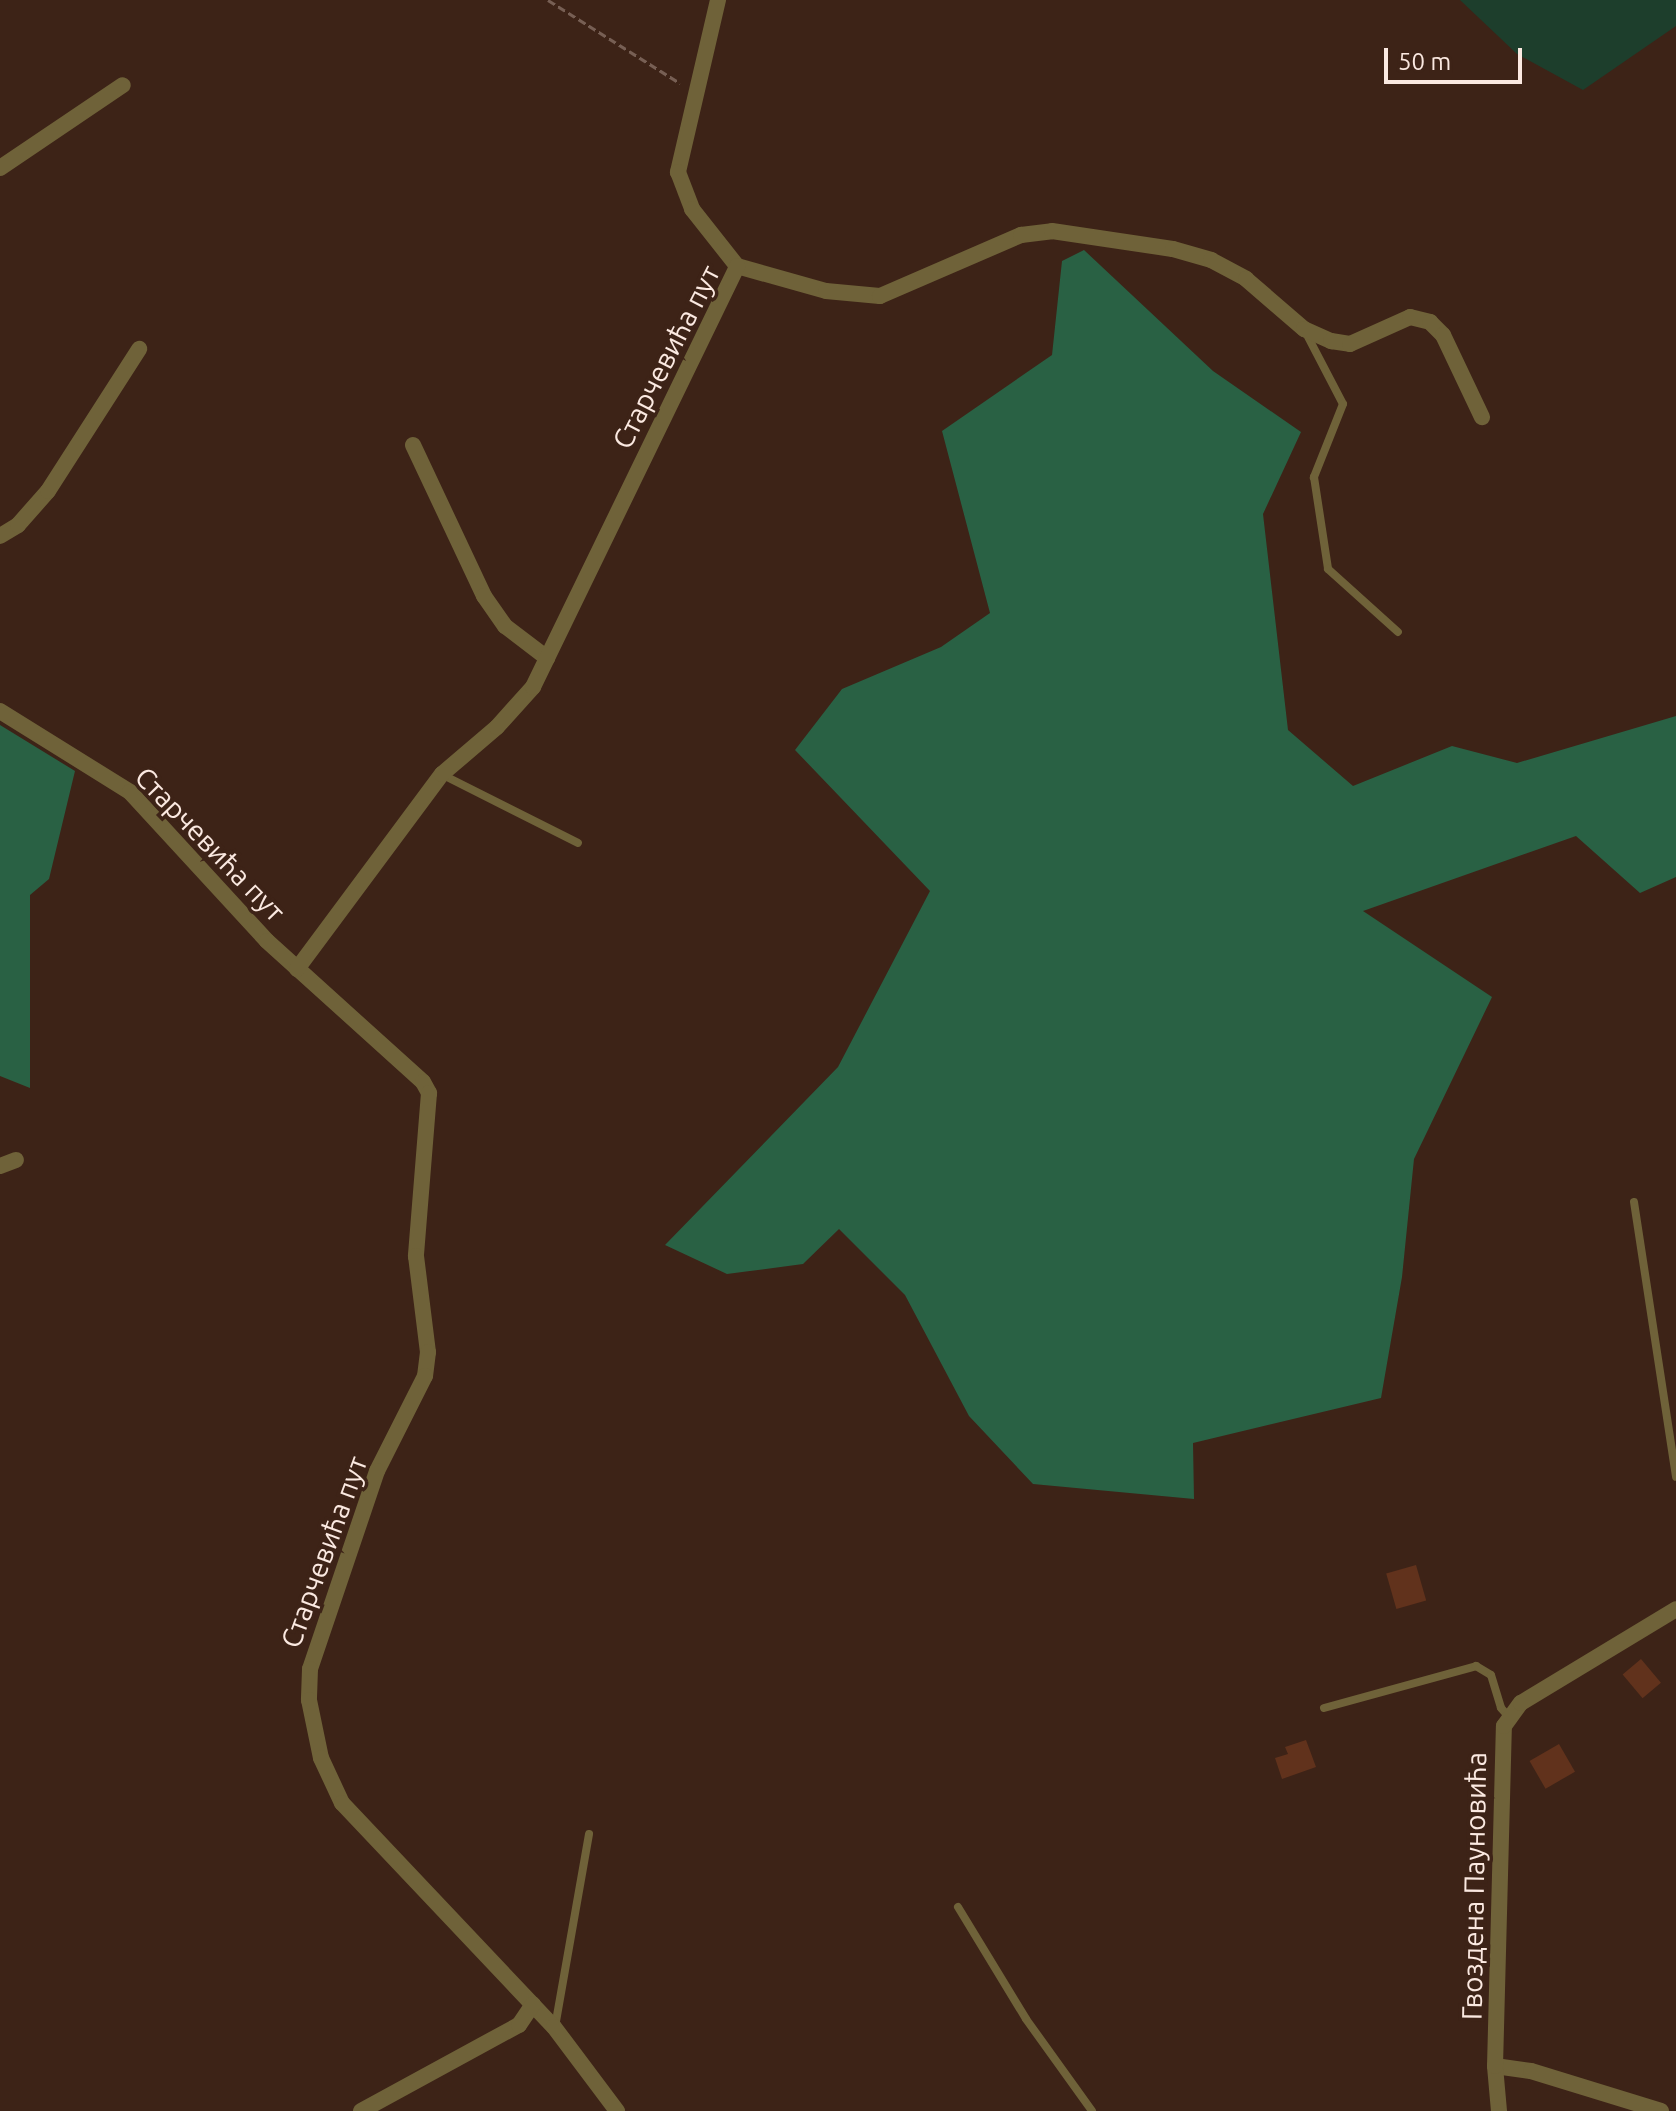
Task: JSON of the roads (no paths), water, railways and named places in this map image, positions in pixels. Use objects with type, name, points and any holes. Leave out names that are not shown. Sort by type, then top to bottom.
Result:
[{"type":"street","points":[[718,0],[678,172],[692,209],[737,266]]},
{"type":"street","points":[[0,168],[123,85]]},
{"type":"street","name":"Старчевића пут","points":[[297,969],[442,774],[497,727],[533,687],[737,266],[826,291],[880,296],[1021,235],[1065,232],[1211,260],[1246,279],[1304,329],[1350,344],[1410,317],[1430,322],[1443,335],[1482,417]]},
{"type":"street","points":[[0,536],[18,525],[48,491],[139,349]]},
{"type":"street","points":[[413,445],[484,596],[505,626],[547,658]]},
{"type":"street","name":"Старчевића пут","points":[[0,711],[130,792],[297,969],[423,1082],[429,1093],[416,1256],[428,1352],[425,1376],[377,1471],[310,1669],[309,1700],[321,1758],[342,1803],[554,2027],[617,2111]]},
{"type":"street","name":"Гвоздена Пауновића","points":[[1499,2111],[1495,2066],[1503,1752],[1510,1718],[1521,1703],[1676,1609]]},
{"type":"street","points":[[361,2111],[519,2025],[533,2004]]},
{"type":"street","points":[[1495,2066],[1531,2071],[1661,2111]]},
{"type":"lane","points":[[1304,329],[1343,404],[1314,477],[1328,569],[1398,632]]},
{"type":"lane","points":[[442,774],[578,843]]},
{"type":"lane","points":[[1634,1202],[1665,1430],[1676,1477]]},
{"type":"lane","points":[[1324,1708],[1481,1666],[1491,1675],[1501,1708],[1510,1718]]},
{"type":"lane","points":[[554,2027],[589,1834]]},
{"type":"lane","points":[[958,1907],[1026,2019],[1092,2111]]}]
